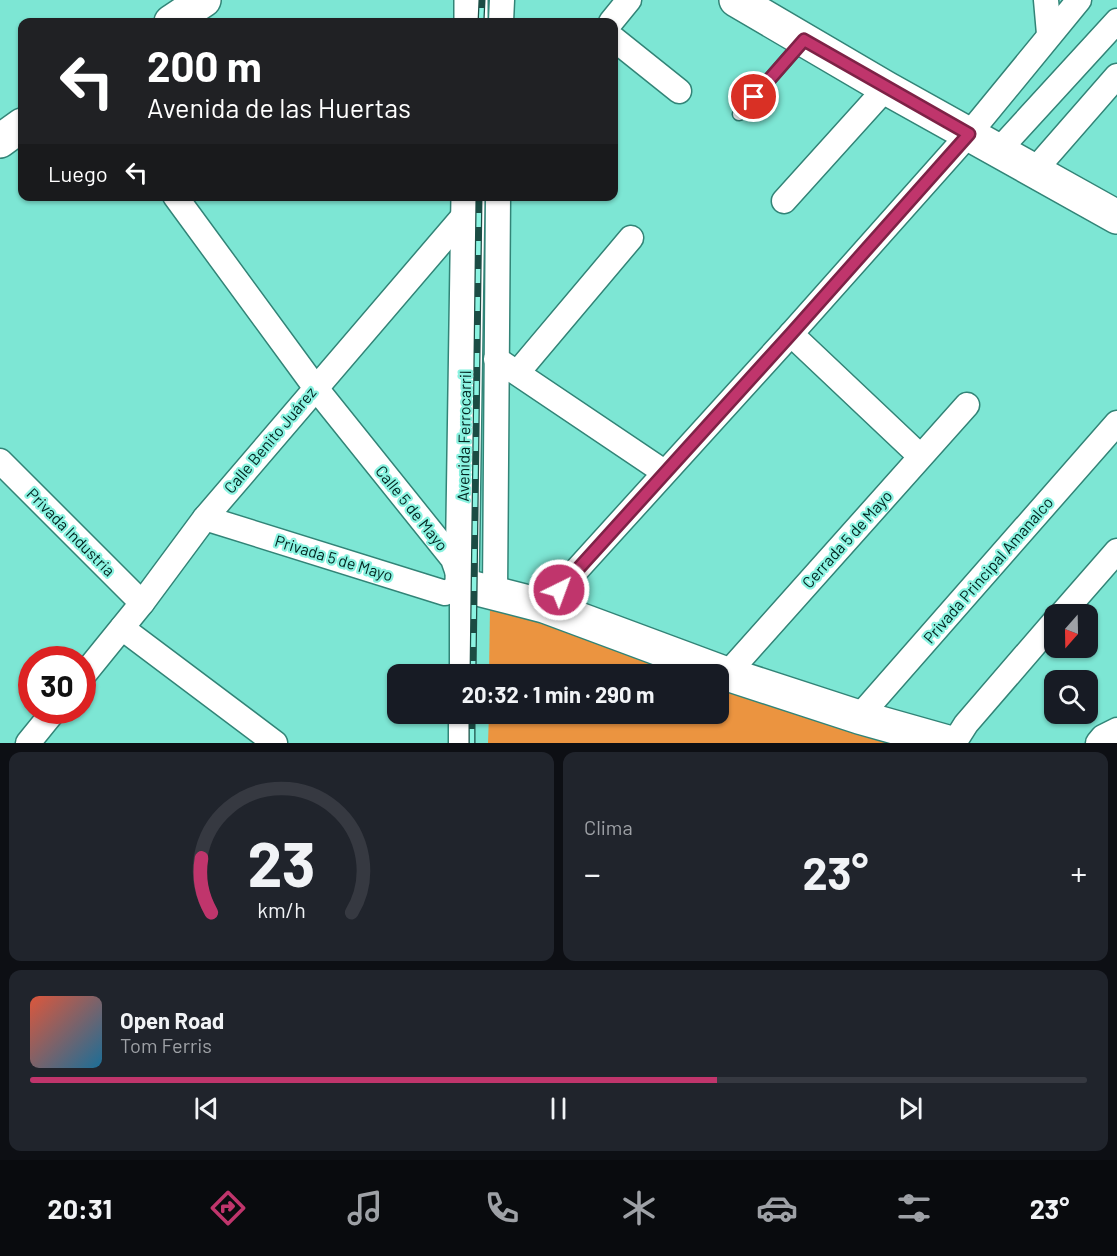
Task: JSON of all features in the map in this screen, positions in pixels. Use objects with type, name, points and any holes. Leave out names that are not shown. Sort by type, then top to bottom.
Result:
[{"type":"street","points":[[177,18],[204,0]]},
{"type":"street","points":[[471,0],[471,18]]},
{"type":"street","points":[[501,18],[502,0]]},
{"type":"street","points":[[614,18],[629,0]]},
{"type":"street","points":[[736,0],[886,88],[1117,217]]},
{"type":"street","points":[[1046,0],[1049,34]]},
{"type":"street","points":[[544,606],[969,134],[1079,0]]},
{"type":"street","points":[[998,151],[1117,21]]},
{"type":"street","points":[[618,42],[679,91]]},
{"type":"street","points":[[1034,171],[1117,76]]},
{"type":"street","points":[[784,201],[886,88]]},
{"type":"street","points":[[0,141],[18,128]]},
{"type":"street","name":"Calle 5 de Mayo","points":[[179,201],[315,387],[453,559],[462,585]]},
{"type":"street","points":[[495,592],[498,201]]},
{"type":"street","name":"Calle Benito Juárez","points":[[96,660],[123,628],[205,518],[467,204]]},
{"type":"street","name":"Avenida Ferrocarril","points":[[462,664],[467,204]]},
{"type":"street","points":[[518,372],[631,238]]},
{"type":"street","points":[[791,334],[920,456]]},
{"type":"street","points":[[496,359],[664,472]]},
{"type":"street","name":"Cerrada 5 de Mayo","points":[[729,672],[968,405]]},
{"type":"street","name":"Privada Principal Amanalco","points":[[859,717],[1117,423]]},
{"type":"street","name":"Privada Industria","points":[[0,461],[142,603]]},
{"type":"street","name":"Privada 5 de Mayo","points":[[205,518],[445,593],[462,585]]},
{"type":"street","points":[[1072,604],[1114,561]]},
{"type":"street","points":[[462,585],[544,606],[700,664]]},
{"type":"street","points":[[123,628],[275,743]]},
{"type":"street","points":[[729,675],[859,717],[952,743],[966,723],[1044,633]]},
{"type":"street","points":[[28,743],[43,724]]},
{"type":"street","points":[[461,724],[461,743]]},
{"type":"street","points":[[1098,743],[1102,737],[1117,729]]},
{"type":"lane","points":[[739,114],[804,40]]},
{"type":"shaded area","points":[[490,607],[669,664],[489,664]]},
{"type":"shaded area","points":[[729,684],[898,743],[488,743],[489,724],[729,724]]},
{"type":"railway","points":[[481,18],[482,0]]},
{"type":"railway","points":[[473,664],[479,201]]},
{"type":"railway","points":[[472,724],[472,743]]},
{"type":"route","points":[[559,590],[969,134],[804,40],[754,97]]}]
